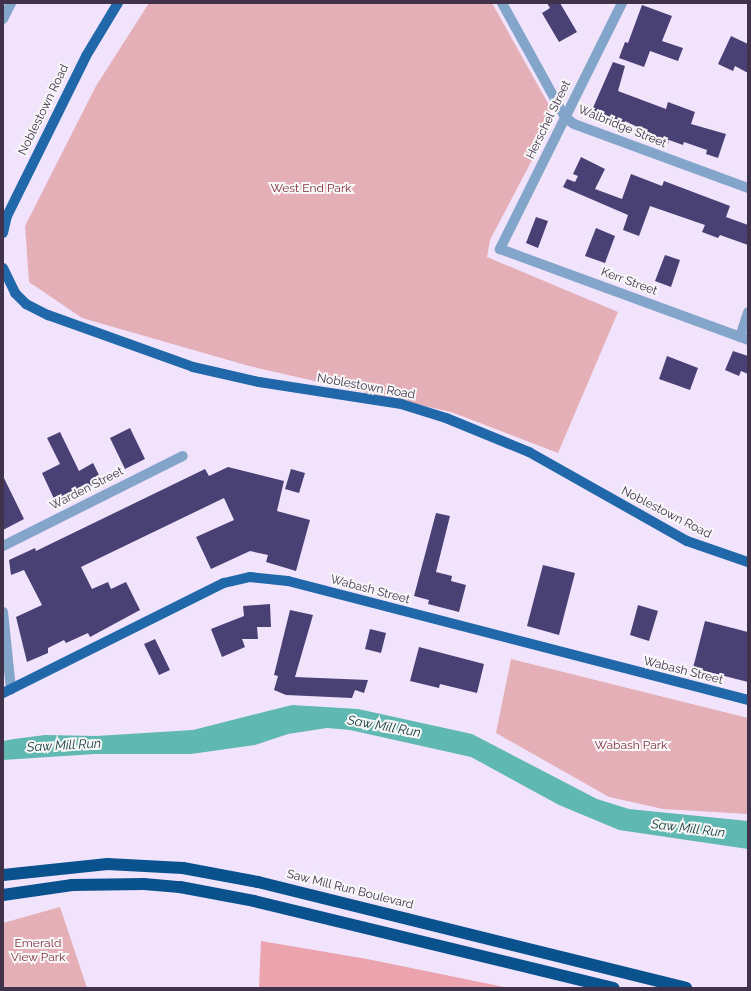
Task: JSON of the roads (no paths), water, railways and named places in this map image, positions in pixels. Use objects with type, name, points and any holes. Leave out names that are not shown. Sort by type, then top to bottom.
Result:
[{"type":"highway","name":"Saw Mill Run Boulevard","points":[[3,876],[108,864],[183,868],[266,884],[686,988]]},
{"type":"highway","points":[[3,895],[72,885],[144,884],[180,887],[254,901],[614,988]]},
{"type":"main road","name":"Noblestown Road","points":[[3,233],[7,216],[86,56],[118,3]]},
{"type":"main road","name":"Noblestown Road","points":[[3,268],[15,293],[26,304],[48,315],[193,367],[259,382],[401,404],[446,418],[529,452],[687,541],[748,562]]},
{"type":"main road","name":"Wabash Street","points":[[7,691],[224,583],[250,577],[288,581],[748,700]]},
{"type":"street","points":[[3,19],[11,3]]},
{"type":"street","name":"Walbridge Street","points":[[502,3],[565,117],[574,124],[748,188]]},
{"type":"street","name":"Herschel Street","points":[[500,249],[622,3]]},
{"type":"street","name":"Kerr Street","points":[[500,249],[744,338]]},
{"type":"street","points":[[744,338],[748,312]]},
{"type":"street","name":"Warden Street","points":[[3,546],[183,456]]},
{"type":"street","points":[[3,612],[7,691]]},
{"type":"water","name":"Saw Mill Run","points":[[292,705],[358,709],[472,734],[597,799],[629,809],[748,821],[748,849],[619,830],[559,805],[471,757],[350,730],[327,728],[288,734],[255,745],[191,754],[95,754],[3,760],[3,741],[45,735],[96,736],[193,730]]},
{"type":"park label","name":"West End Park","points":[[311,189]]},
{"type":"park label","name":"Wabash Park","points":[[631,746]]},
{"type":"park label","name":"Emerald View Park","points":[[38,951]]}]
